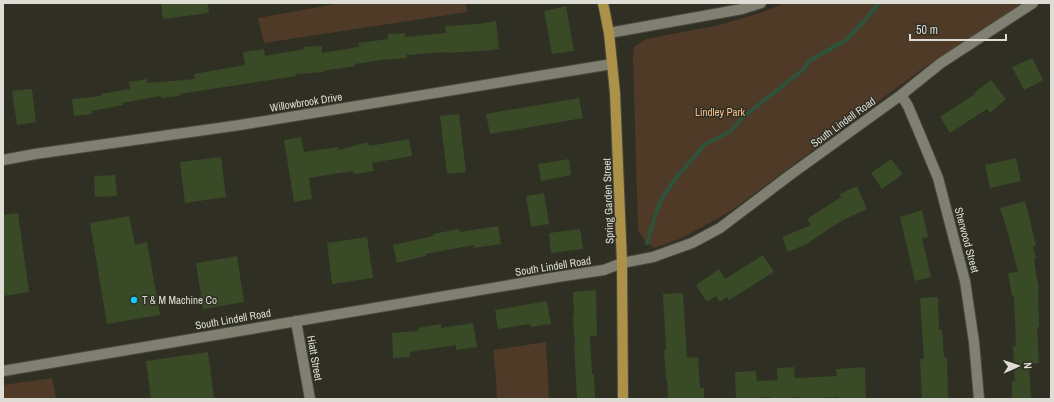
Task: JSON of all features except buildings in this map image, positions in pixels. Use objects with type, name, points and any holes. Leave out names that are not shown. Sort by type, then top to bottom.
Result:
[{"type":"main road","name":"Spring Garden Street","points":[[604,3],[609,33],[615,93],[622,263],[623,399]]},
{"type":"street","points":[[609,33],[742,9],[761,3]]},
{"type":"street","name":"South Lindell Road","points":[[3,371],[604,270],[622,263],[653,257],[692,243],[720,228],[790,175],[901,95],[941,63],[1033,3]]},
{"type":"street","name":"Willowbrook Drive","points":[[3,160],[240,125],[612,64]]},
{"type":"street","name":"Sherwood Street","points":[[901,95],[911,113],[938,178],[965,281],[974,342],[978,399]]},
{"type":"street","name":"Hiatt Street","points":[[296,321],[310,399]]},
{"type":"green space","points":[[342,3],[466,3],[467,12],[264,43],[258,18]]},
{"type":"green space","name":"Lindley Park","points":[[785,3],[1023,3],[922,69],[731,211],[682,238],[654,248],[644,240],[638,230],[633,57],[634,47],[646,39],[719,25],[760,13]]},
{"type":"green space","points":[[546,342],[549,399],[497,399],[493,350]]},
{"type":"green space","points":[[52,378],[56,399],[3,399],[3,385]]},
{"type":"waterway","points":[[647,243],[663,196],[704,145],[731,131],[742,118],[805,68],[809,61],[846,40],[879,3]]},
{"type":"place","name":"T & M Machine Co","points":[[134,300]]}]
